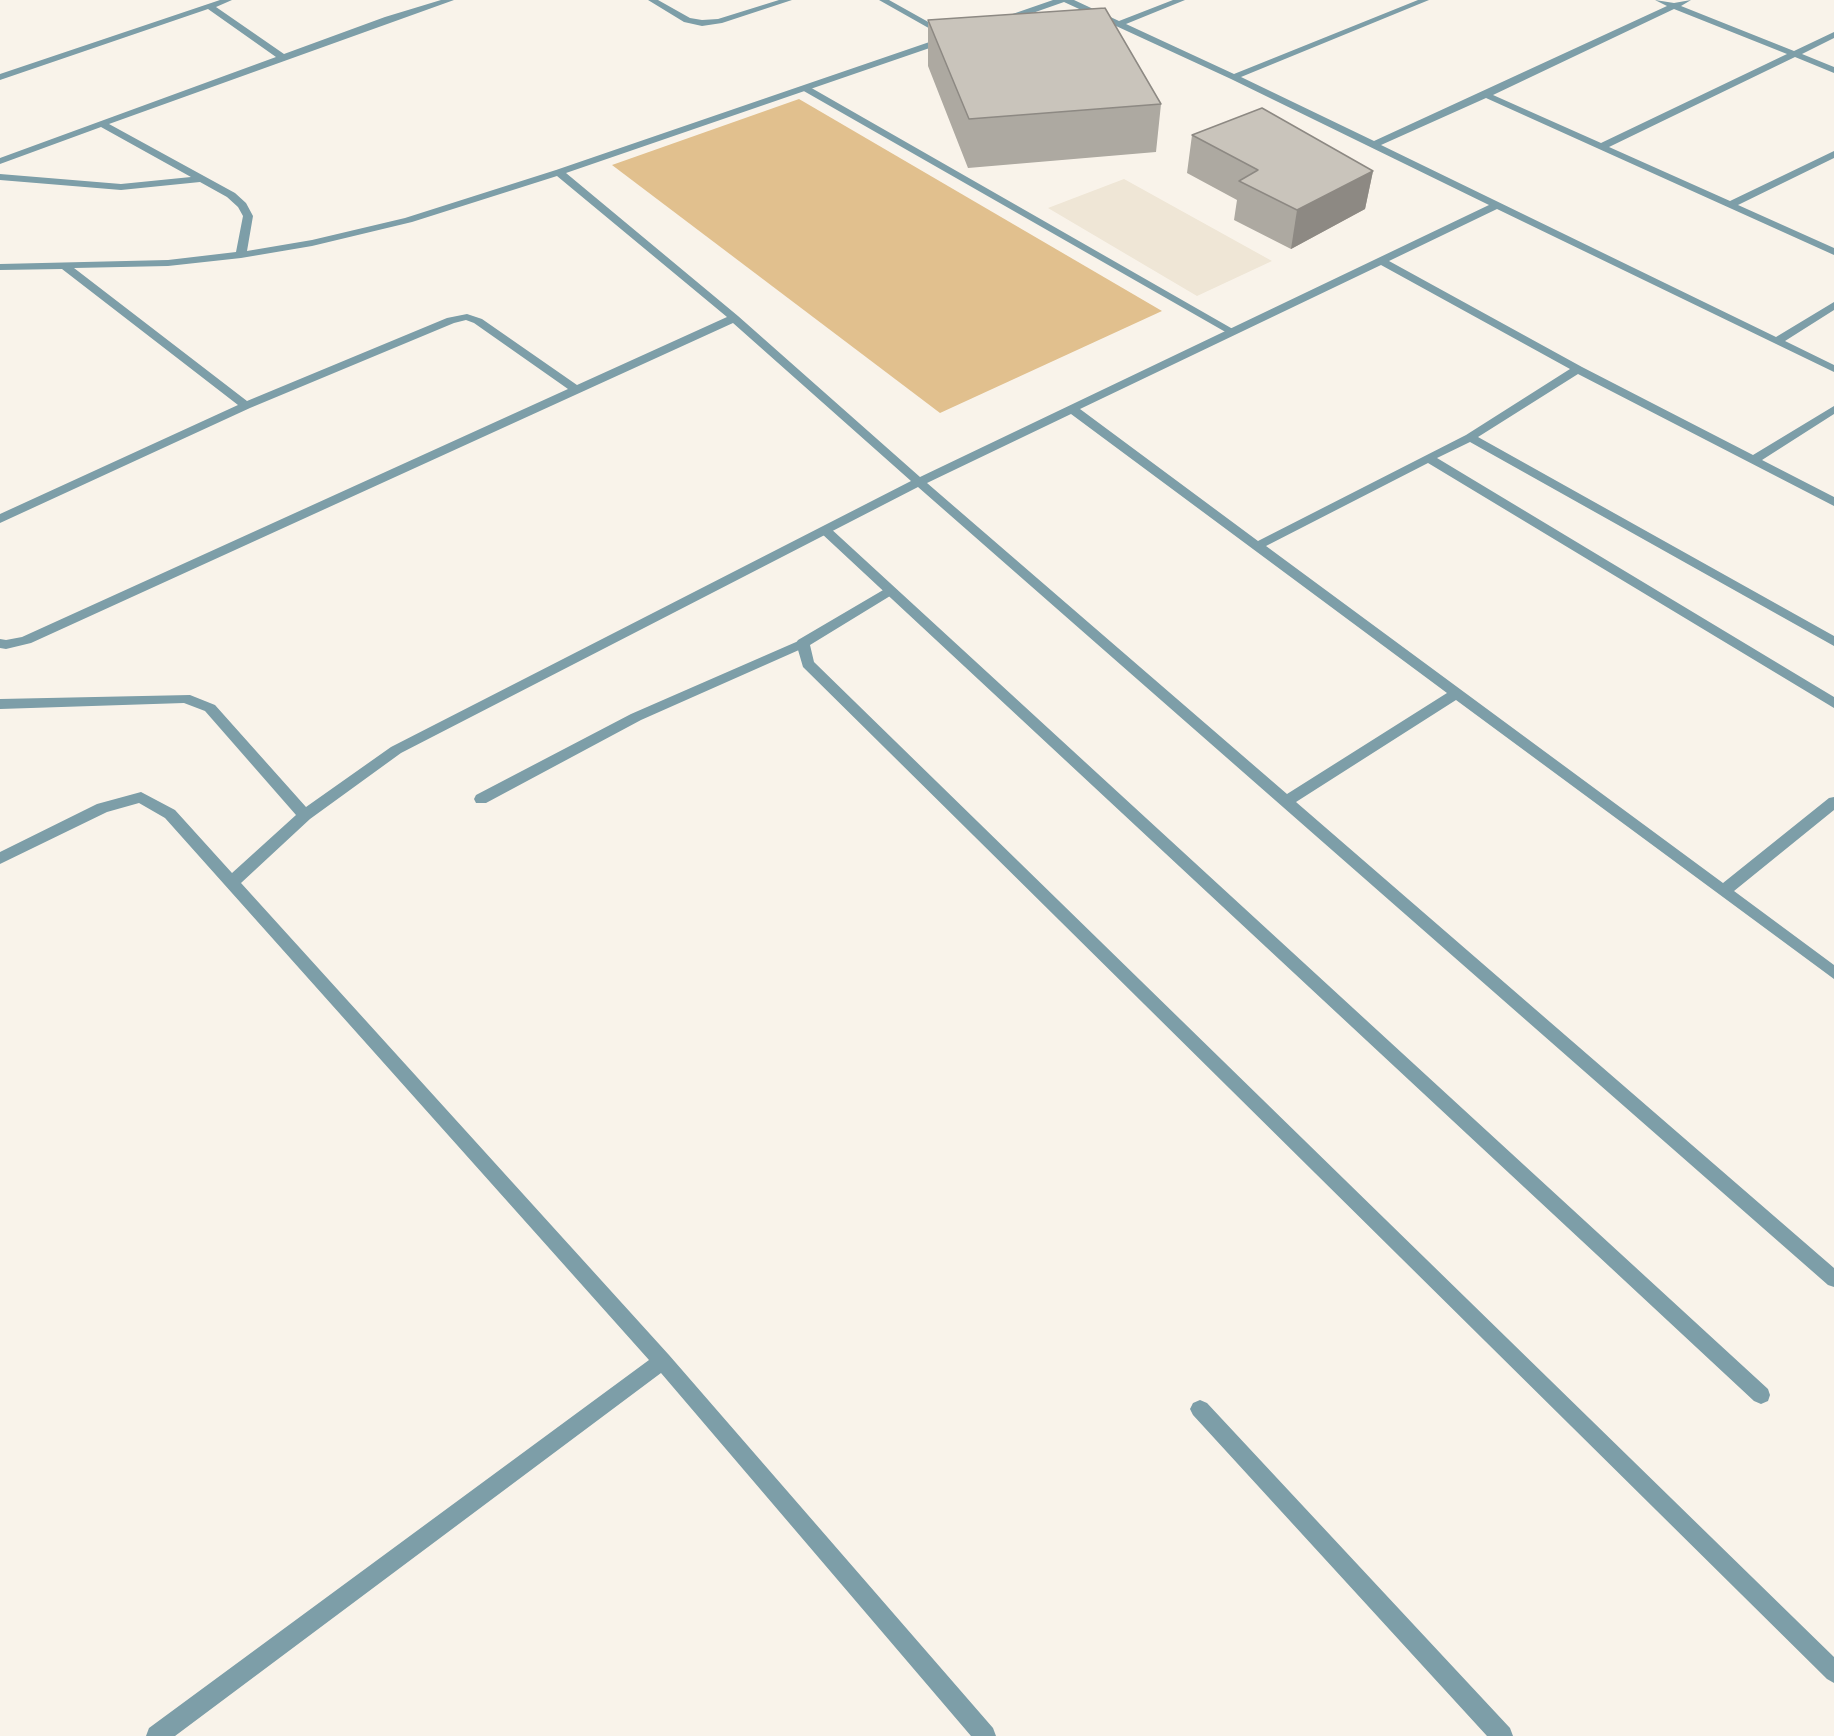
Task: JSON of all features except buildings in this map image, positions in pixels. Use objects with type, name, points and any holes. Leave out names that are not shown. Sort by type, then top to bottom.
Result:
[{"type":"street","points":[[0,77],[228,0]]},
{"type":"street","points":[[0,161],[450,0]]},
{"type":"street","points":[[652,0],[687,20],[702,23],[719,21],[788,0]]},
{"type":"street","points":[[0,267],[168,263],[241,255],[312,243],[408,220],[559,172],[952,37],[883,0]]},
{"type":"street","points":[[996,22],[1061,0]]},
{"type":"street","points":[[1067,0],[1234,77],[1834,369]]},
{"type":"street","points":[[1118,24],[1181,0]]},
{"type":"street","points":[[1234,77],[1425,0]]},
{"type":"street","points":[[1659,0],[1797,53],[1834,70]]},
{"type":"street","points":[[1373,145],[1486,95],[1687,0]]},
{"type":"street","points":[[209,6],[284,58]]},
{"type":"street","points":[[1601,147],[1834,35]]},
{"type":"street","points":[[805,88],[1233,332]]},
{"type":"street","points":[[1486,95],[1834,252]]},
{"type":"street","points":[[104,125],[231,195],[242,205],[248,216],[241,255]]},
{"type":"street","points":[[1731,205],[1834,154]]},
{"type":"street","points":[[559,172],[734,318],[1834,1279]]},
{"type":"street","points":[[0,177],[121,187],[201,179]]},
{"type":"street","points":[[231,883],[305,815],[396,750],[919,482],[1497,205]]},
{"type":"street","points":[[1380,260],[1578,369],[1834,502]]},
{"type":"street","points":[[66,267],[246,406]]},
{"type":"street","points":[[1777,341],[1834,305]]},
{"type":"street","points":[[0,519],[246,406],[451,320],[467,317],[478,321],[576,390]]},
{"type":"street","points":[[0,643],[6,645],[26,640],[734,318]]},
{"type":"street","points":[[1257,546],[1470,437],[1578,369]]},
{"type":"street","points":[[1753,460],[1834,409]]},
{"type":"street","points":[[1073,410],[1834,973]]},
{"type":"street","points":[[1470,437],[1834,642]]},
{"type":"street","points":[[1428,458],[1834,703]]},
{"type":"street","points":[[825,530],[1761,1395]]},
{"type":"street","points":[[481,799],[636,717],[803,643],[890,590]]},
{"type":"street","points":[[803,643],[808,664],[1834,1672]]},
{"type":"street","points":[[1286,802],[1456,694]]},
{"type":"street","points":[[0,704],[185,698],[210,708],[305,815]]},
{"type":"street","points":[[0,858],[102,808],[141,797],[170,814],[662,1361],[985,1736]]},
{"type":"street","points":[[1724,891],[1834,802]]},
{"type":"street","points":[[157,1736],[662,1361]]},
{"type":"street","points":[[1200,1408],[1502,1736]]},
{"type":"shaded area","points":[[799,99],[1162,311],[940,413],[612,165]]},
{"type":"shaded area","points":[[1124,179],[1272,261],[1197,296],[1048,208]]}]
